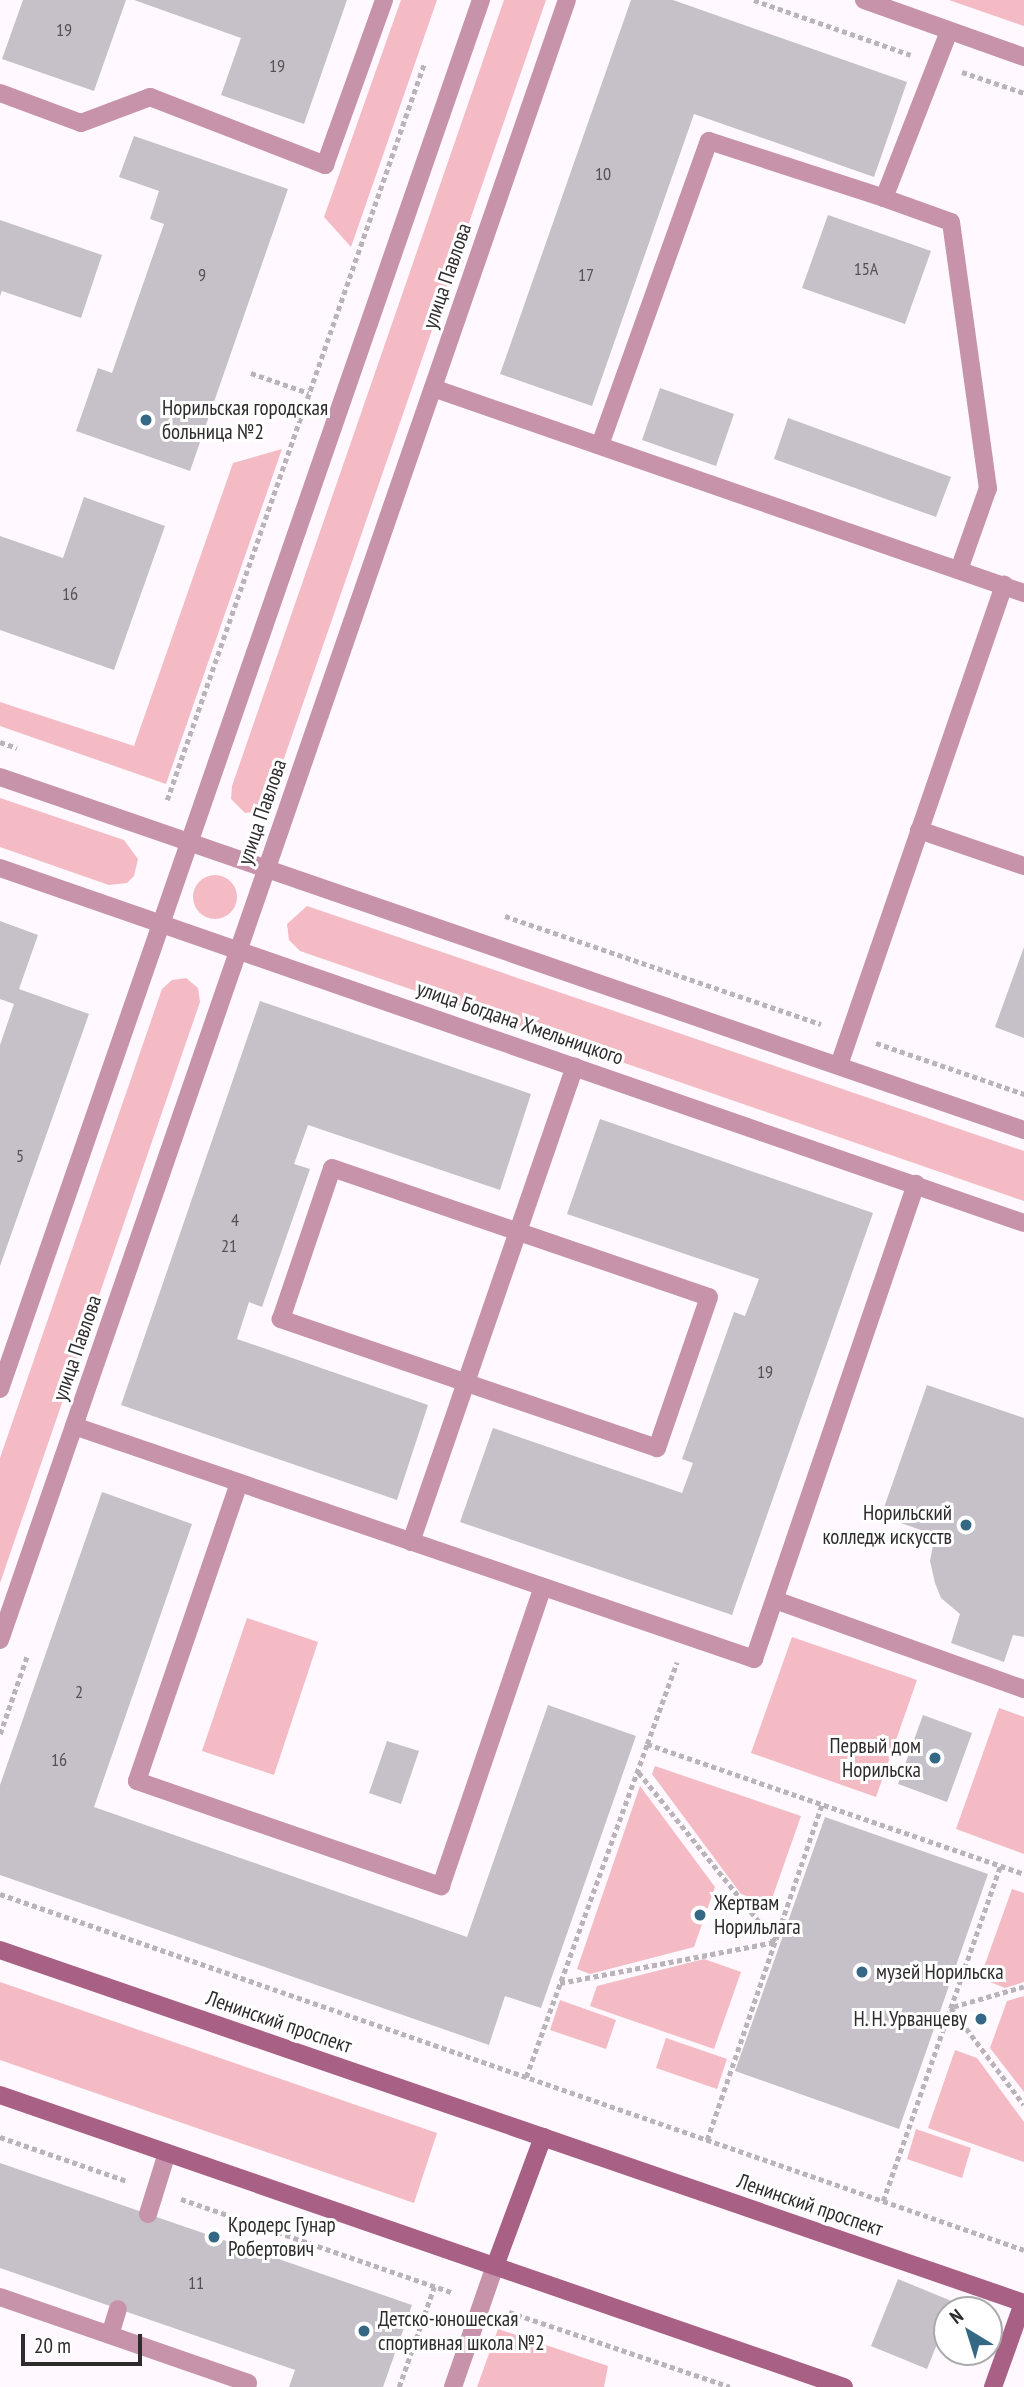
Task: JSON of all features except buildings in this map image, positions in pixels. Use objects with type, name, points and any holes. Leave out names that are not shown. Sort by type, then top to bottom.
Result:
[{"type":"main road","name":"Ленинский проспект","points":[[0,1950],[1023,2303],[993,2387]]},
{"type":"main road","points":[[0,2095],[844,2387]]},
{"type":"main road","points":[[495,2266],[543,2137]]},
{"type":"street","points":[[0,93],[81,123],[150,97],[325,165],[383,0]]},
{"type":"street","points":[[0,1389],[481,0]]},
{"type":"street","name":"улица Павлова","points":[[0,1640],[567,0]]},
{"type":"street","points":[[864,0],[1024,57]]},
{"type":"street","points":[[884,198],[949,31]]},
{"type":"street","points":[[600,446],[709,141],[884,198],[951,222],[988,488],[959,570]]},
{"type":"street","points":[[433,387],[1024,593]]},
{"type":"street","points":[[839,1065],[1004,586]]},
{"type":"street","points":[[0,776],[1024,1130]]},
{"type":"street","points":[[919,830],[1024,866]]},
{"type":"street","name":"улица Богдана Хмельницкого","points":[[0,868],[1024,1223]]},
{"type":"street","points":[[411,1542],[575,1066]]},
{"type":"street","points":[[332,1168],[518,1232],[709,1297],[657,1448],[281,1319],[332,1168]]},
{"type":"street","points":[[74,1426],[754,1660],[916,1184]]},
{"type":"street","points":[[239,1483],[137,1781],[441,1886],[543,1587]]},
{"type":"street","points":[[775,1600],[1024,1689]]},
{"type":"street","points":[[148,2214],[167,2153]]},
{"type":"street","points":[[453,2387],[495,2266]]},
{"type":"street","points":[[0,2297],[248,2383],[247,2387]]},
{"type":"street","points":[[110,2335],[118,2309]]},
{"type":"path","points":[[754,0],[1024,93]]},
{"type":"path","points":[[167,800],[428,52]]},
{"type":"path","points":[[251,373],[309,393]]},
{"type":"path","points":[[496,913],[1024,1094]]},
{"type":"path","points":[[526,2077],[687,1637]]},
{"type":"path","points":[[647,1744],[1024,1874]]},
{"type":"path","points":[[637,1771],[775,1942]]},
{"type":"path","points":[[707,2140],[822,1804]]},
{"type":"path","points":[[883,2201],[1000,1866]]},
{"type":"path","points":[[0,1894],[1024,2250]]},
{"type":"path","points":[[560,1983],[775,1942]]},
{"type":"path","points":[[951,2008],[1024,1987]]},
{"type":"path","points":[[951,2008],[1024,2105]]},
{"type":"path","points":[[0,2137],[730,2387]]},
{"type":"path","points":[[399,2387],[434,2287]]},
{"type":"shaded area","points":[[401,0],[437,0],[351,247],[324,217]]},
{"type":"shaded area","points":[[504,0],[546,0],[270,799],[261,811],[245,813],[231,799],[232,786]]},
{"type":"shaded area","points":[[949,0],[1024,0],[1024,26]]},
{"type":"shaded area","points":[[282,449],[166,784],[0,726],[0,702],[134,746],[233,463]]},
{"type":"shaded area","points":[[0,798],[124,840],[138,859],[134,876],[127,883],[109,885],[0,847]]},
{"type":"shaded area","points":[[215,875],[230,882],[237,897],[230,912],[215,919],[200,912],[193,897],[200,882]]},
{"type":"shaded area","points":[[307,906],[1024,1151],[1024,1201],[300,951],[289,940],[287,924]]},
{"type":"shaded area","points":[[186,978],[198,988],[200,1002],[0,1583],[0,1458],[162,989],[172,980]]},
{"type":"shaded area","points":[[247,1618],[318,1642],[274,1775],[202,1751]]},
{"type":"shaded area","points":[[792,1637],[917,1680],[876,1797],[751,1753]]},
{"type":"shaded area","points":[[999,1708],[1024,1717],[1024,1854],[956,1829]]},
{"type":"shaded area","points":[[655,1766],[801,1816],[770,1904],[741,1894],[652,1774]]},
{"type":"shaded area","points":[[640,1786],[715,1887],[694,1947],[590,1974],[577,1969]]},
{"type":"shaded area","points":[[1012,1889],[1024,1893],[1024,1982],[1005,1988],[980,1978]]},
{"type":"shaded area","points":[[704,1959],[741,1972],[714,2049],[590,2006],[597,1986]]},
{"type":"shaded area","points":[[0,1982],[437,2133],[414,2203],[0,2060]]},
{"type":"shaded area","points":[[1024,1996],[1024,2092],[990,2048],[1007,2001]]},
{"type":"shaded area","points":[[560,2000],[616,2020],[606,2049],[550,2030]]},
{"type":"shaded area","points":[[666,2038],[727,2059],[717,2089],[656,2068]]},
{"type":"shaded area","points":[[955,2050],[977,2058],[1024,2122],[1024,2162],[928,2128]]},
{"type":"shaded area","points":[[916,2129],[971,2148],[962,2178],[907,2159]]},
{"type":"shaded area","points":[[498,2329],[608,2366],[604,2387],[477,2387]]},
{"type":"place","name":"Норильская городская больница №2","points":[[146,420]]},
{"type":"place","name":"Норильский колледж искусств","points":[[966,1525]]},
{"type":"place","name":"Первый дом Норильска","points":[[935,1758]]},
{"type":"place","name":"Жертвам Норильлага","points":[[700,1915]]},
{"type":"place","name":"музей Норильска","points":[[862,1972]]},
{"type":"place","name":"Н. Н. Урванцеву","points":[[981,2019]]},
{"type":"place","name":"Кродерс Гунар Робертович","points":[[214,2237]]},
{"type":"place","name":"Детско-юношеская спортивная школа №2","points":[[364,2331]]}]
